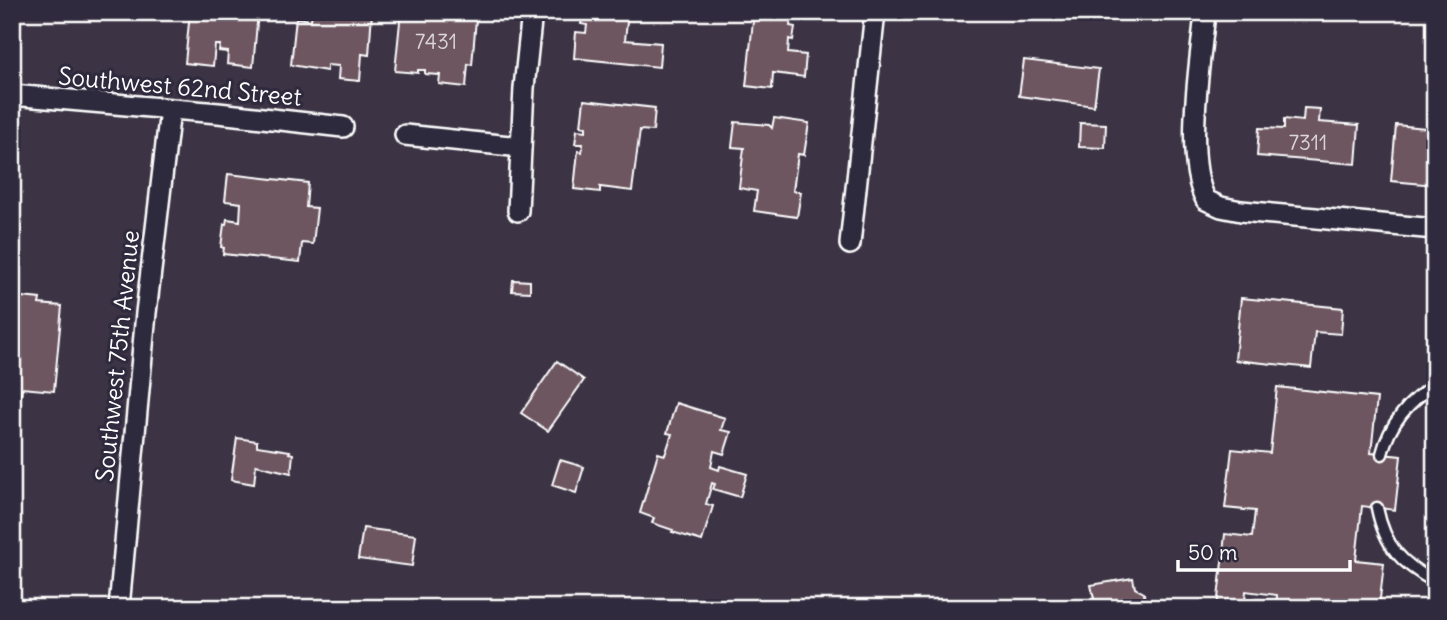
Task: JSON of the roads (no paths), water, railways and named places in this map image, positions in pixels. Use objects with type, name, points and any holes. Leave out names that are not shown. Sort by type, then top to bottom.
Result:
[{"type":"street","points":[[519,211],[521,147],[532,12]]},
{"type":"street","points":[[850,244],[875,12]]},
{"type":"street","points":[[1205,12],[1195,144],[1198,182],[1206,200],[1220,207],[1241,211],[1435,229]]},
{"type":"street","name":"Southwest 62nd Street","points":[[12,95],[343,127]]},
{"type":"street","name":"Southwest 75th Avenue","points":[[119,608],[146,313],[170,110]]},
{"type":"street","points":[[405,135],[521,147]]},
{"type":"lane","points":[[1382,454],[1404,411],[1422,393],[1435,385]]},
{"type":"lane","points":[[1377,508],[1383,533],[1394,551],[1415,571],[1435,582]]}]
